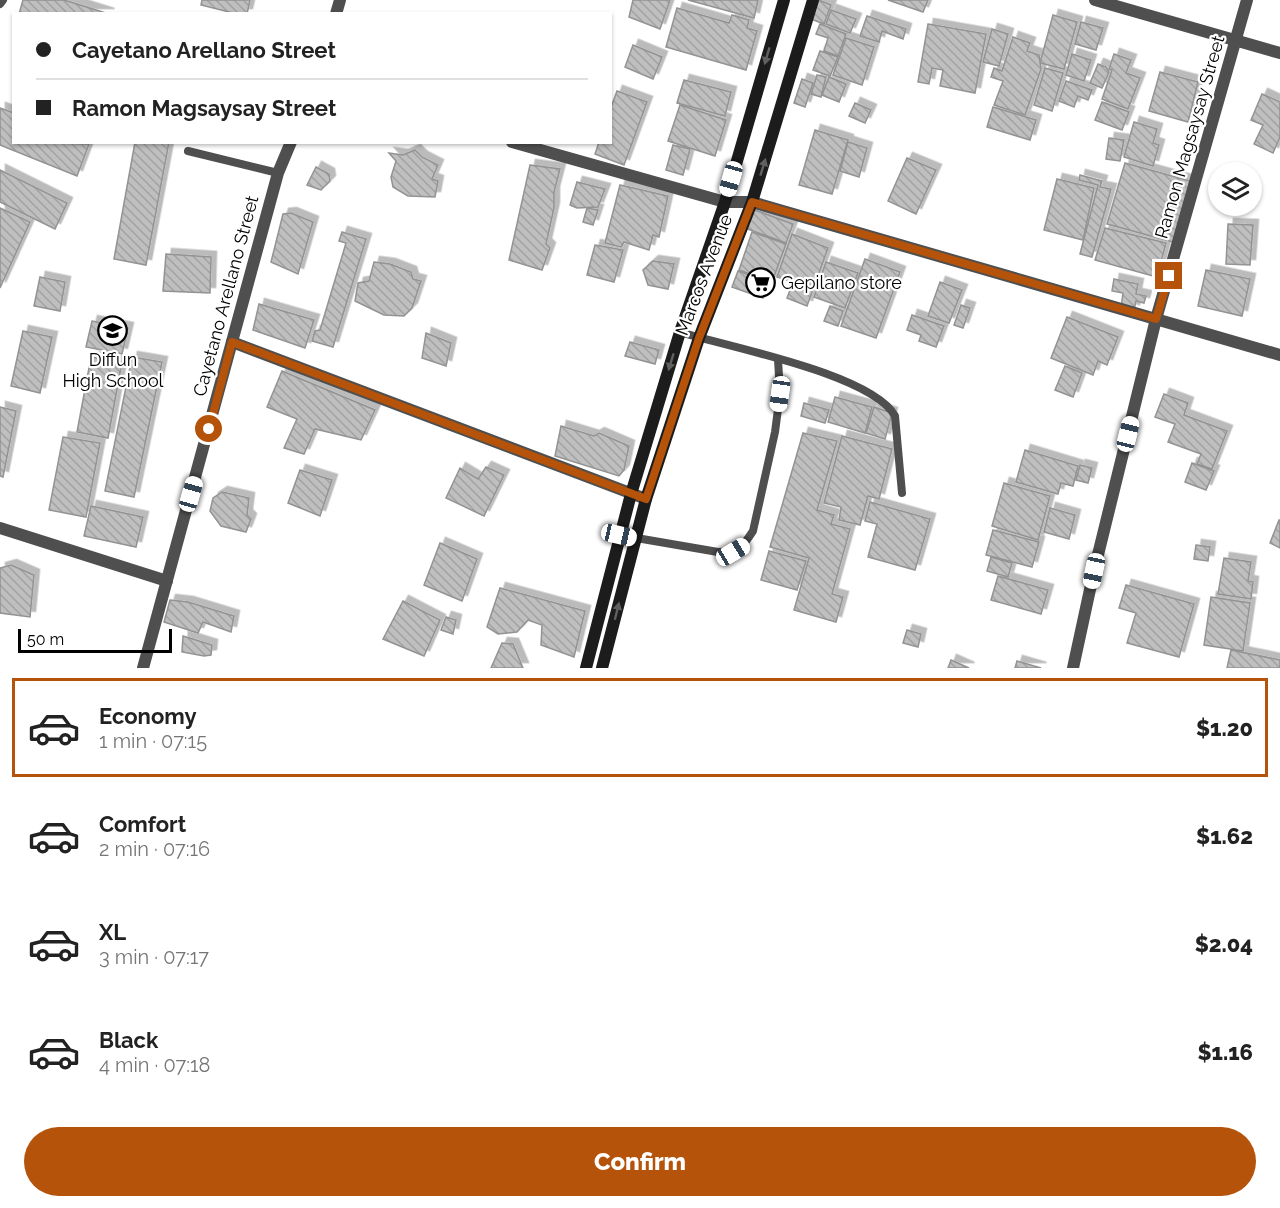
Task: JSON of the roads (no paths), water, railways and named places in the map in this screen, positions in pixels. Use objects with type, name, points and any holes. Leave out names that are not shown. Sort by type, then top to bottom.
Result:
[{"type":"main road","name":"Marcos Avenue","points":[[586,668],[631,494],[680,332],[725,201],[784,0]]},
{"type":"main road","name":"Marcos Avenue","points":[[602,668],[646,499],[699,338],[752,202],[813,0]]},
{"type":"street","points":[[1095,0],[1280,53]]},
{"type":"street","name":"Ramon Magsaysay Street","points":[[1073,668],[1094,571],[1156,319],[1247,0]]},
{"type":"street","name":"Cayetano Arellano Street","points":[[143,668],[278,173],[290,144]]},
{"type":"street","points":[[519,144],[725,201],[752,202],[1280,355]]},
{"type":"street","points":[[232,342],[646,499]]},
{"type":"street","points":[[0,528],[167,581]]},
{"type":"lane","points":[[0,4],[3,0]]},
{"type":"lane","points":[[188,151],[278,173]]},
{"type":"lane","points":[[680,332],[828,374],[866,389],[889,406],[895,416],[902,493]]},
{"type":"lane","points":[[619,535],[718,552],[733,552],[744,545],[753,531],[775,432],[780,394],[778,359]]},
{"type":"place","name":"Gepilano store","points":[[760,283]]},
{"type":"place","name":"Diffun High School","points":[[113,331]]}]
